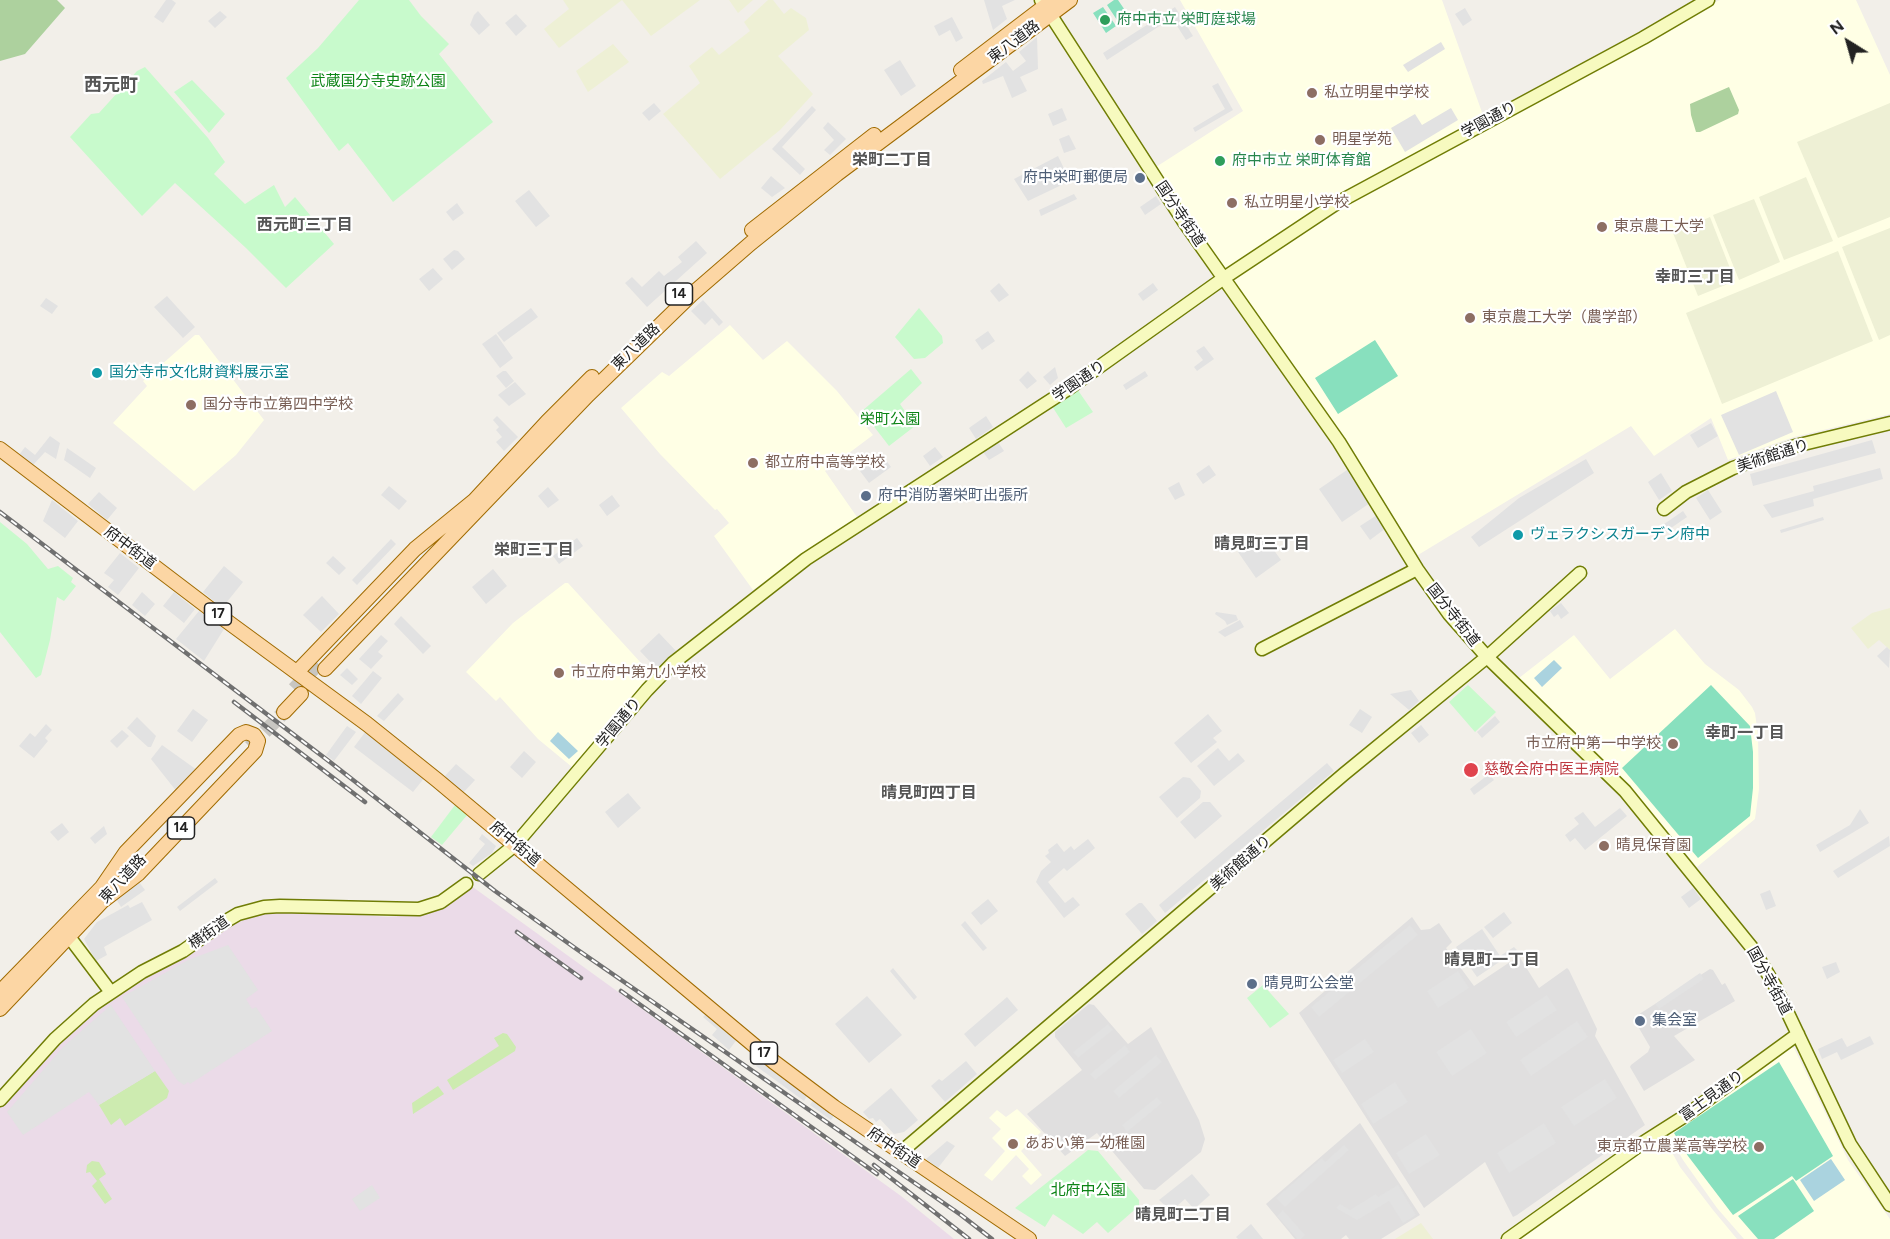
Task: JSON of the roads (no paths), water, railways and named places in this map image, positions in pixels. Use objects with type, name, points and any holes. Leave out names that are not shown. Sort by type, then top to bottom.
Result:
[{"type":"main road","name":"東八道路","points":[[478,503],[503,469],[626,344],[742,238],[811,183],[1047,5],[1070,0]]},
{"type":"main road","name":"東八道路","points":[[322,666],[478,503],[541,444],[660,324],[751,243],[1047,5]]},
{"type":"main road","points":[[503,469],[539,438],[542,439],[541,444]]},
{"type":"main road","name":"府中街道","points":[[0,449],[194,597],[319,688],[437,780],[774,1062],[834,1107],[1029,1239]]},
{"type":"main road","name":"14","points":[[297,672],[415,549],[478,503]]},
{"type":"main road","name":"14","points":[[319,688],[443,557],[478,503]]},
{"type":"main road","points":[[281,709],[297,692]]},
{"type":"main road","name":"14","points":[[246,732],[254,735],[258,741],[255,752],[138,874],[103,893],[126,852],[239,735],[246,732]]},
{"type":"main road","name":"東八道路","points":[[0,992],[65,932],[244,747]]},
{"type":"main road","name":"東八道路","points":[[0,1009],[65,932]]},
{"type":"street","name":"学園通り","points":[[516,845],[647,690],[690,648],[806,559],[1070,387],[1311,219],[1378,179],[1642,38],[1708,0]]},
{"type":"street","name":"国分寺街道","points":[[1047,5],[1184,222],[1339,442],[1417,569],[1449,614],[1487,657],[1607,772],[1753,949],[1775,986],[1846,1136],[1890,1204]]},
{"type":"street","name":"美術館通り","points":[[1664,509],[1686,492],[1733,468],[1795,446],[1890,423]]},
{"type":"street","points":[[1262,649],[1417,569]]},
{"type":"street","name":"美術館通り","points":[[901,1152],[1344,774],[1487,657],[1580,573]]},
{"type":"street","points":[[479,873],[516,845]]},
{"type":"street","name":"横街道","points":[[0,1100],[63,1030],[110,991],[183,951],[220,924],[246,911],[280,906],[419,909],[441,902],[465,884]]},
{"type":"street","points":[[65,932],[110,991]]},
{"type":"street","name":"富士見通り","points":[[1508,1239],[1644,1142],[1688,1114],[1798,1034]]},
{"type":"water","points":[[1554,660],[1562,668],[1542,687],[1534,678]]},
{"type":"water","points":[[558,732],[578,751],[569,759],[550,741]]},
{"type":"water","points":[[1831,1159],[1845,1180],[1814,1201],[1800,1180]]},
{"type":"tunnel","points":[[294,689],[319,663]]},
{"type":"tunnel","points":[[250,747],[284,712]]},
{"type":"railway","points":[[0,512],[330,762],[495,891],[961,1215],[992,1239]]},
{"type":"railway","points":[[234,702],[365,802]]},
{"type":"railway","points":[[517,932],[581,978]]},
{"type":"railway","points":[[621,991],[877,1174]]},
{"type":"railway","points":[[874,1165],[969,1239]]},
{"type":"place","name":"府中市立 栄町庭球場","points":[[1105,20]]},
{"type":"place","name":"私立明星中学校","points":[[1312,93]]},
{"type":"place","name":"明星学苑","points":[[1320,140]]},
{"type":"place","name":"府中市立 栄町体育館","points":[[1220,161]]},
{"type":"place","name":"府中栄町郵便局","points":[[1140,178]]},
{"type":"place","name":"私立明星小学校","points":[[1232,203]]},
{"type":"place","name":"東京農工大学","points":[[1602,227]]},
{"type":"place","name":"東京農工大学（農学部）","points":[[1470,318]]},
{"type":"place","name":"国分寺市文化財資料展示室","points":[[97,373]]},
{"type":"place","name":"国分寺市立第四中学校","points":[[191,405]]},
{"type":"place","name":"都立府中高等学校","points":[[753,463]]},
{"type":"place","name":"府中消防署栄町出張所","points":[[866,496]]},
{"type":"place","name":"ヴェラクシスガーデン府中","points":[[1518,535]]},
{"type":"place","name":"市立府中第九小学校","points":[[559,673]]},
{"type":"place","name":"市立府中第一中学校","points":[[1673,744]]},
{"type":"place","name":"慈敬会府中医王病院","points":[[1471,770]]},
{"type":"place","name":"晴見保育園","points":[[1604,846]]},
{"type":"place","name":"晴見町公会堂","points":[[1252,984]]},
{"type":"place","name":"集会室","points":[[1640,1021]]},
{"type":"place","name":"あおい第一幼稚園","points":[[1013,1144]]},
{"type":"place","name":"東京都立農業高等学校","points":[[1759,1147]]},
{"type":"district","name":"西元町","points":[[111,86]]},
{"type":"district","name":"栄町二丁目","points":[[892,160]]},
{"type":"district","name":"西元町三丁目","points":[[305,225]]},
{"type":"district","name":"幸町三丁目","points":[[1695,277]]},
{"type":"district","name":"晴見町三丁目","points":[[1262,544]]},
{"type":"district","name":"栄町三丁目","points":[[534,550]]},
{"type":"district","name":"幸町一丁目","points":[[1745,733]]},
{"type":"district","name":"晴見町四丁目","points":[[929,793]]},
{"type":"district","name":"晴見町一丁目","points":[[1492,960]]},
{"type":"district","name":"晴見町二丁目","points":[[1183,1215]]},
{"type":"park label","name":"武蔵国分寺史跡公園","points":[[378,82]]},
{"type":"park label","name":"栄町公園","points":[[890,420]]},
{"type":"park label","name":"北府中公園","points":[[1088,1191]]}]
